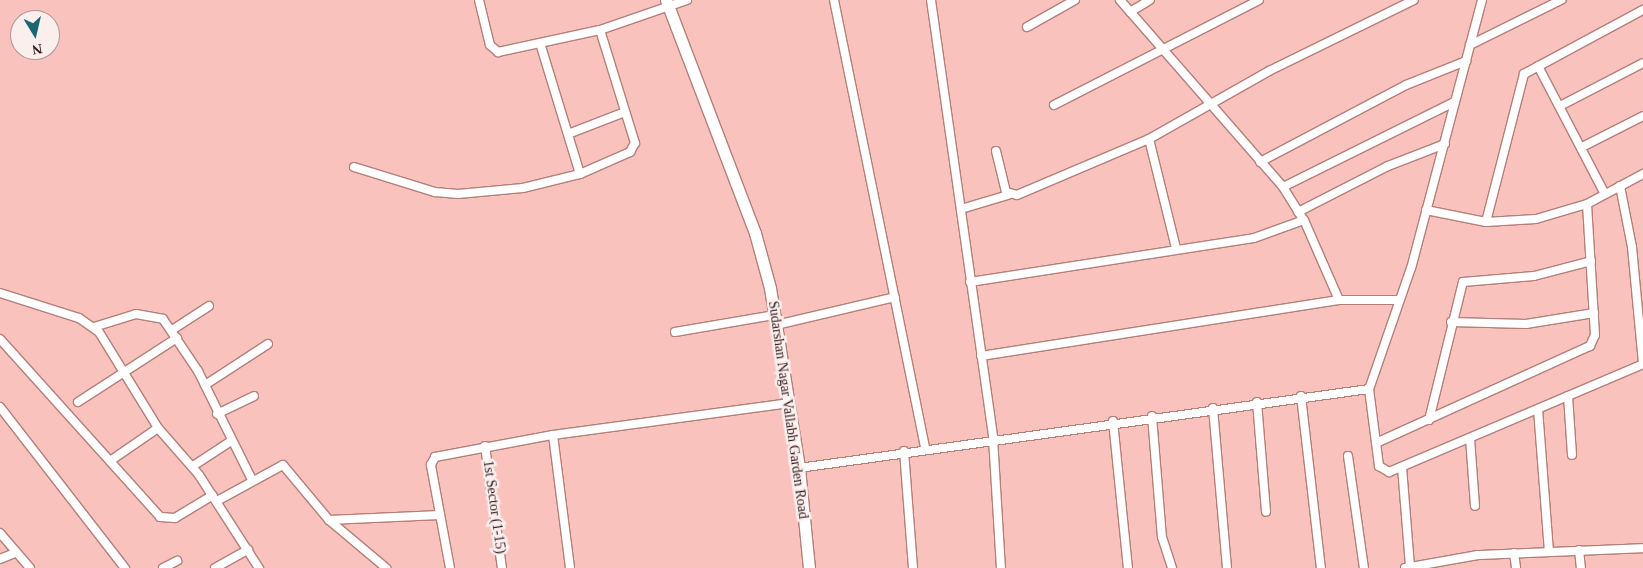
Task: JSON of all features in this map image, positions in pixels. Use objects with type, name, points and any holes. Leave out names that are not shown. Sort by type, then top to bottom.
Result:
[{"type":"street","points":[[479,0],[492,50],[507,52],[600,30],[668,4],[687,0]]},
{"type":"street","points":[[834,0],[926,448]]},
{"type":"street","points":[[931,0],[993,438],[1001,568]]},
{"type":"street","points":[[1027,27],[1075,0]]},
{"type":"street","points":[[1120,0],[1164,47],[1210,106],[1283,187],[1304,220],[1339,300]]},
{"type":"street","points":[[1130,12],[1150,0]]},
{"type":"street","points":[[1054,106],[1164,47],[1259,0]]},
{"type":"street","points":[[961,208],[1008,195],[1017,195],[1150,139],[1269,71],[1414,0]]},
{"type":"street","points":[[1482,0],[1400,300],[1369,389],[1381,470],[1389,472],[1402,467],[1643,364],[1632,247],[1620,186]]},
{"type":"street","points":[[1470,45],[1560,0]]},
{"type":"street","name":"Sudarshan Nagar Vallabh Garden Road","points":[[668,4],[755,232],[775,320],[790,403],[799,468],[809,568]]},
{"type":"street","points":[[1486,222],[1521,80],[1538,66],[1643,10]]},
{"type":"street","points":[[354,167],[435,192],[458,194],[523,188],[580,174],[634,148],[600,30]]},
{"type":"street","points":[[540,43],[580,174]]},
{"type":"street","points":[[1260,162],[1406,85],[1466,61]]},
{"type":"street","points":[[1560,106],[1643,63]]},
{"type":"street","points":[[1538,66],[1606,194]]},
{"type":"street","points":[[1283,187],[1454,102]]},
{"type":"street","points":[[568,134],[625,112]]},
{"type":"street","points":[[1582,146],[1643,116]]},
{"type":"street","points":[[1150,139],[1176,248]]},
{"type":"street","points":[[1298,212],[1388,166],[1444,144]]},
{"type":"street","points":[[996,151],[1008,195]]},
{"type":"street","points":[[1426,210],[1486,222],[1536,218],[1587,204],[1643,174]]},
{"type":"street","points":[[1376,443],[1590,346],[1594,313],[1587,204]]},
{"type":"street","points":[[970,282],[1176,248],[1254,238],[1304,220]]},
{"type":"street","points":[[1429,420],[1459,289],[1468,280],[1534,276],[1591,261]]},
{"type":"street","points":[[0,293],[94,327],[158,428],[192,466],[215,498],[259,568]]},
{"type":"street","points":[[675,332],[775,320],[895,297]]},
{"type":"street","points":[[981,356],[1339,300],[1400,300]]},
{"type":"street","points":[[172,330],[209,306]]},
{"type":"street","points":[[94,327],[119,317],[150,313],[172,330],[204,385],[230,441],[252,480]]},
{"type":"street","points":[[1451,322],[1526,324],[1594,313]]},
{"type":"street","points":[[78,402],[177,338]]},
{"type":"street","points":[[0,339],[166,520],[284,465],[329,520],[386,568]]},
{"type":"street","points":[[204,385],[268,344]]},
{"type":"street","points":[[799,468],[993,438],[1301,396],[1369,389]]},
{"type":"street","points":[[217,414],[254,396]]},
{"type":"street","points":[[1301,396],[1321,568]]},
{"type":"street","points":[[1568,396],[1572,456]]},
{"type":"street","points":[[1258,402],[1266,512]]},
{"type":"street","points":[[450,568],[432,459],[485,446],[553,435],[790,403]]},
{"type":"street","points":[[0,407],[125,568]]},
{"type":"street","points":[[1212,408],[1227,568]]},
{"type":"street","points":[[1538,409],[1549,551]]},
{"type":"street","points":[[1152,416],[1162,537],[1172,568]]},
{"type":"street","points":[[1113,422],[1128,568]]},
{"type":"street","points":[[110,461],[158,428]]},
{"type":"street","points":[[553,435],[570,568]]},
{"type":"street","points":[[1470,438],[1475,506]]},
{"type":"street","points":[[192,466],[230,441]]},
{"type":"street","name":"1st Sector (1-15)","points":[[485,446],[502,568]]},
{"type":"street","points":[[904,451],[913,568]]},
{"type":"street","points":[[1348,456],[1364,568]]},
{"type":"street","points":[[1402,467],[1408,568],[1514,553],[1643,548]]},
{"type":"street","points":[[329,520],[440,515]]},
{"type":"street","points":[[0,533],[15,553],[30,568]]},
{"type":"street","points":[[215,568],[248,550]]},
{"type":"street","points":[[1579,550],[1581,568]]},
{"type":"street","points":[[0,560],[15,553]]},
{"type":"street","points":[[1514,553],[1516,568]]},
{"type":"street","points":[[163,568],[177,560]]}]
